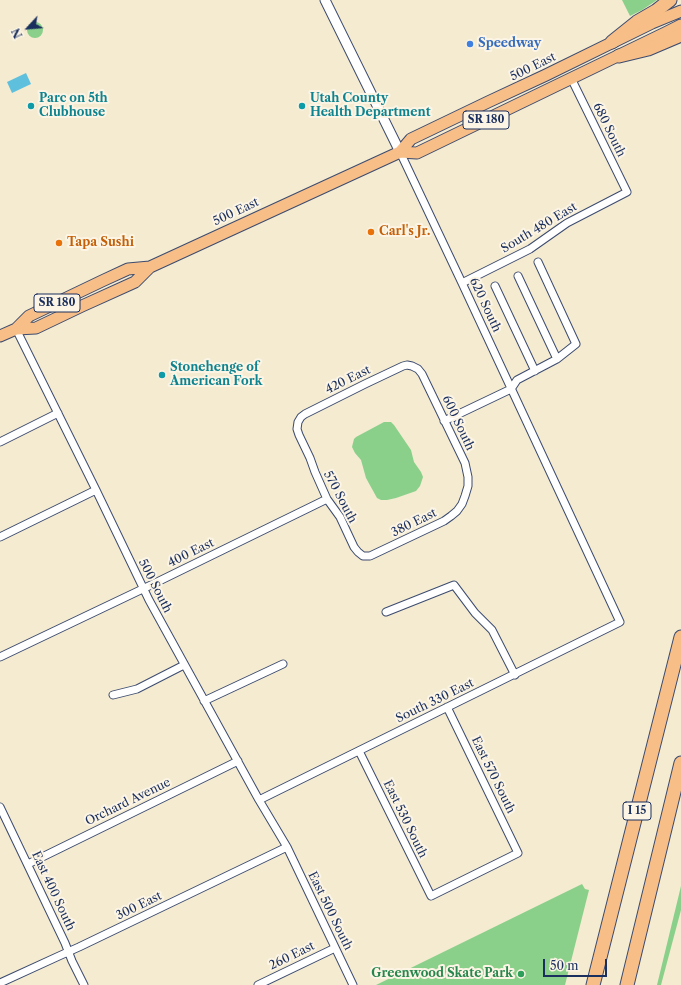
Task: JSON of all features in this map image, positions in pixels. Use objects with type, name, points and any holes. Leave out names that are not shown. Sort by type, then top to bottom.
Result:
[{"type":"highway","points":[[612,42],[637,22],[656,11],[670,0]]},
{"type":"highway","points":[[619,56],[648,49],[681,35]]},
{"type":"highway","name":"I 15","points":[[593,985],[681,637]]},
{"type":"highway","name":"I 15","points":[[627,985],[681,763]]},
{"type":"main road","name":"500 East","points":[[0,336],[16,329],[28,316],[128,269],[150,267],[400,152],[411,139],[612,42],[681,11]]},
{"type":"main road","name":"500 East","points":[[400,152],[418,153],[681,25]]},
{"type":"street","name":"620 South","points":[[325,0],[400,152],[620,622]]},
{"type":"street","name":"680 South","points":[[571,78],[627,192]]},
{"type":"street","name":"South 480 East","points":[[462,283],[530,249],[568,223],[627,192]]},
{"type":"street","points":[[444,421],[511,389],[517,380],[556,359],[576,344],[538,262]]},
{"type":"street","points":[[518,276],[556,359]]},
{"type":"street","points":[[496,286],[535,371]]},
{"type":"street","name":"500 South","points":[[16,329],[96,490],[143,589],[259,800],[287,847]]},
{"type":"street","name":"420 East","points":[[298,422],[305,414],[365,384],[403,366],[412,366]]},
{"type":"street","name":"600 South","points":[[412,366],[418,369],[422,374],[465,463],[468,477],[468,486],[465,496]]},
{"type":"street","points":[[0,442],[58,413]]},
{"type":"street","name":"570 South","points":[[298,422],[298,434],[327,499],[340,517],[354,547],[363,556]]},
{"type":"street","points":[[0,536],[96,490]]},
{"type":"street","name":"380 East","points":[[363,556],[370,556],[444,521],[457,510],[462,504],[465,496]]},
{"type":"street","name":"400 East","points":[[0,657],[327,499]]},
{"type":"street","points":[[386,612],[454,585],[475,613],[492,630],[515,675]]},
{"type":"street","name":"South 330 East","points":[[259,800],[620,622]]},
{"type":"street","points":[[204,701],[283,664]]},
{"type":"street","points":[[113,695],[137,689],[184,665]]},
{"type":"street","name":"East 570 South","points":[[431,896],[518,853],[447,707]]},
{"type":"street","name":"East 530 South","points":[[359,751],[431,896]]},
{"type":"street","name":"Orchard Avenue","points":[[28,864],[238,761]]},
{"type":"street","name":"East 400 South","points":[[0,807],[84,985]]},
{"type":"street","name":"East 500 South","points":[[287,847],[354,985]]},
{"type":"street","name":"300 East","points":[[0,983],[287,847]]},
{"type":"street","name":"260 East","points":[[258,985],[336,948]]},
{"type":"green space","points":[[622,0],[657,0],[630,16]]},
{"type":"green space","points":[[35,22],[42,27],[43,30],[38,37],[35,38],[28,33],[27,30],[32,23]]},
{"type":"green space","points":[[384,422],[391,422],[394,425],[411,450],[414,462],[423,477],[420,486],[416,491],[396,498],[381,500],[377,498],[366,478],[361,460],[352,447],[356,437]]},
{"type":"green space","points":[[582,884],[585,889],[589,890],[565,985],[376,985]]},
{"type":"green space","points":[[681,886],[681,910],[661,985],[657,985]]},
{"type":"water","points":[[26,73],[31,84],[12,93],[7,82]]},
{"type":"place","name":"Speedway","points":[[470,44]]},
{"type":"place","name":"Parc on 5th Clubhouse","points":[[31,106]]},
{"type":"place","name":"Utah County Health Department","points":[[302,106]]},
{"type":"place","name":"Carl's Jr.","points":[[371,232]]},
{"type":"place","name":"Tapa Sushi","points":[[59,243]]},
{"type":"place","name":"Stonehenge of American Fork","points":[[162,375]]},
{"type":"place","name":"Greenwood Skate Park","points":[[521,974]]}]
